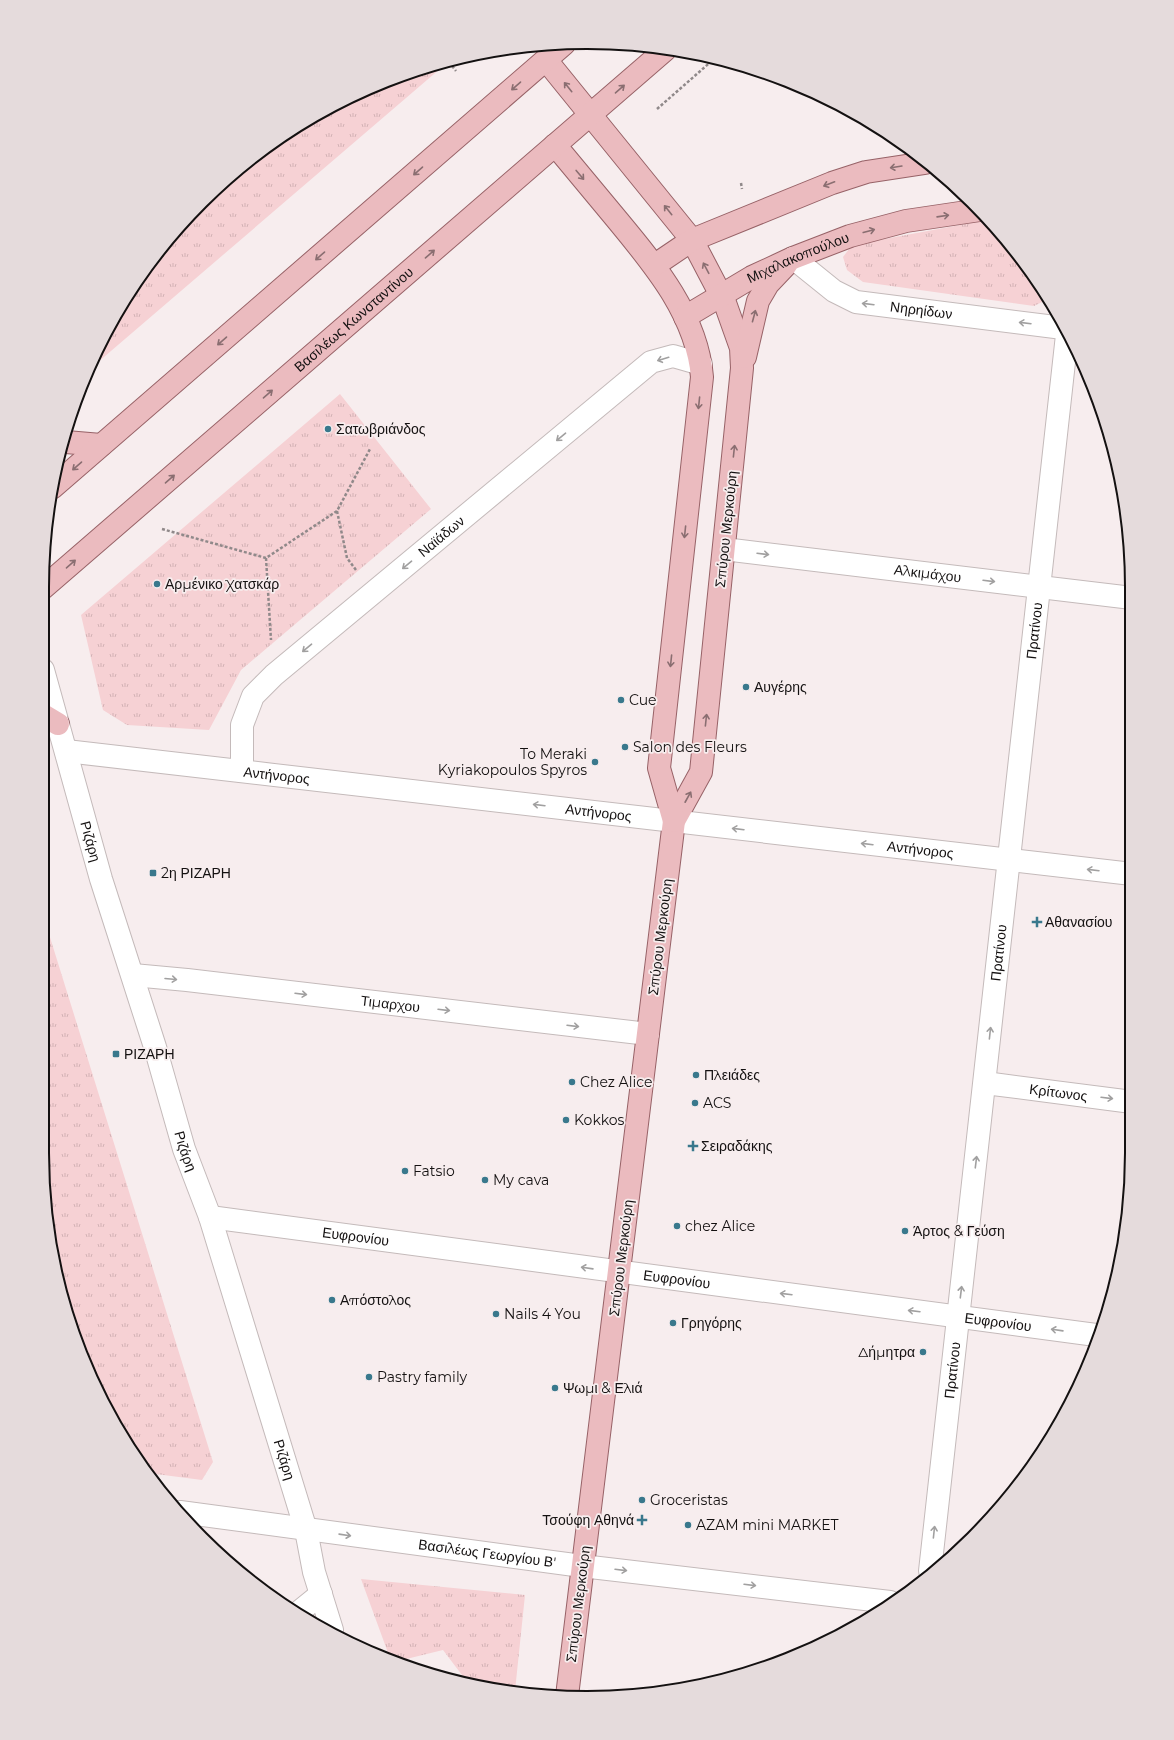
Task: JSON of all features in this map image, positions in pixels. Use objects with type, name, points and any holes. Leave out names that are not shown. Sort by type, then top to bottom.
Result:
[{"type":"main road","points":[[59,482],[557,50]]},
{"type":"main road","name":"Βασιλέως Κωνσταντίνου","points":[[49,583],[660,54]]},
{"type":"main road","points":[[546,60],[692,240]]},
{"type":"main road","points":[[556,145],[655,265],[685,317]]},
{"type":"main road","points":[[655,265],[692,240],[832,183],[866,172],[920,164]]},
{"type":"main road","name":"Μιχαλακοπούλου","points":[[685,317],[752,277],[793,258],[850,236],[906,221],[971,211]]},
{"type":"main road","name":"Σπύρου Μερκούρη","points":[[568,1690],[674,821],[701,772],[742,368],[741,348],[738,335],[721,295],[692,240]]},
{"type":"main road","points":[[742,368],[758,301],[768,284],[793,258]]},
{"type":"main road","name":"Σπύρου Μερκούρη","points":[[674,821],[659,768],[702,377],[701,364],[697,348],[685,317]]},
{"type":"main road","points":[[69,442],[102,445]]},
{"type":"street","name":"Νηρηίδων","points":[[793,258],[834,291],[856,302],[1058,327]]},
{"type":"street","name":"Πρατίνου","points":[[930,1567],[1067,344]]},
{"type":"street","name":"Ναϊάδων","points":[[242,771],[242,725],[253,696],[274,675],[651,362],[674,356],[701,364]]},
{"type":"street","name":"Αλκιμάχου","points":[[724,549],[1125,597]]},
{"type":"street","name":"Ριζάρη","points":[[50,720],[66,751],[101,879],[133,975],[184,1149],[210,1217],[306,1530],[314,1572],[331,1626]]},
{"type":"street","name":"Αντήνορος","points":[[66,751],[1125,873]]},
{"type":"street","name":"Τιμαρχου","points":[[133,975],[648,1034]]},
{"type":"street","name":"Κρίτωνος","points":[[985,1083],[1125,1101]]},
{"type":"street","name":"Ευφρονίου","points":[[210,1217],[1093,1335]]},
{"type":"street","name":"Βασιλέως Γεωργίου Β'","points":[[188,1513],[582,1566],[884,1601]]},
{"type":"street","points":[[302,1609],[321,1594]]},
{"type":"path","points":[[657,109],[709,63]]},
{"type":"path","points":[[452,66],[456,71]]},
{"type":"path","points":[[162,529],[266,558],[338,511],[370,449]]},
{"type":"path","points":[[338,511],[347,558],[374,592]]},
{"type":"path","points":[[266,558],[274,675]]},
{"type":"green space","points":[[439,70],[98,362],[121,318],[160,259],[183,232],[232,183],[259,160],[288,140],[349,104],[381,90]]},
{"type":"green space","points":[[981,221],[1014,259],[1043,302],[1034,306],[863,282],[847,270],[843,257],[852,245]]},
{"type":"green space","points":[[340,394],[431,509],[241,670],[209,730],[127,725],[103,710],[81,615]]},
{"type":"green space","points":[[49,934],[213,1462],[202,1480],[155,1474],[121,1422],[104,1391],[90,1359],[67,1292],[59,1258],[50,1188]]},
{"type":"green space","points":[[361,1579],[525,1595],[516,1686],[463,1677],[443,1650],[406,1659],[388,1653]]},
{"type":"place","name":"Σατωβριάνδος","points":[[328,429]]},
{"type":"place","name":"Αρμένικο Χατσκάρ","points":[[157,584]]},
{"type":"place","name":"Αυγέρης","points":[[746,687]]},
{"type":"place","name":"Cue","points":[[621,700]]},
{"type":"place","name":"Salon des Fleurs","points":[[625,747]]},
{"type":"place","name":"To Meraki Kyriakopoulos Spyros","points":[[595,762]]},
{"type":"place","name":"2η ΡΙΖΑΡΗ","points":[[153,873]]},
{"type":"place","name":"Αθανασίου","points":[[1037,922]]},
{"type":"place","name":"ΡΙΖΑΡΗ","points":[[116,1054]]},
{"type":"place","name":"Πλειάδες","points":[[696,1075]]},
{"type":"place","name":"Chez Alice","points":[[572,1082]]},
{"type":"place","name":"ACS","points":[[695,1103]]},
{"type":"place","name":"Kokkos","points":[[566,1120]]},
{"type":"place","name":"Σειραδάκης","points":[[693,1146]]},
{"type":"place","name":"Fatsio","points":[[405,1171]]},
{"type":"place","name":"My cava","points":[[485,1180]]},
{"type":"place","name":"chez Alice","points":[[677,1226]]},
{"type":"place","name":"Άρτος & Γεύση","points":[[905,1231]]},
{"type":"place","name":"Απόστολος","points":[[332,1300]]},
{"type":"place","name":"Nails 4 You","points":[[496,1314]]},
{"type":"place","name":"Γρηγόρης","points":[[673,1323]]},
{"type":"place","name":"Δήμητρα","points":[[923,1352]]},
{"type":"place","name":"Pastry family","points":[[369,1377]]},
{"type":"place","name":"Ψωμι & Ελιά","points":[[555,1388]]},
{"type":"place","name":"Groceristas","points":[[642,1500]]},
{"type":"place","name":"Τσούφη Αθηνά","points":[[642,1520]]},
{"type":"place","name":"AZAM mini MARKET","points":[[688,1525]]}]
